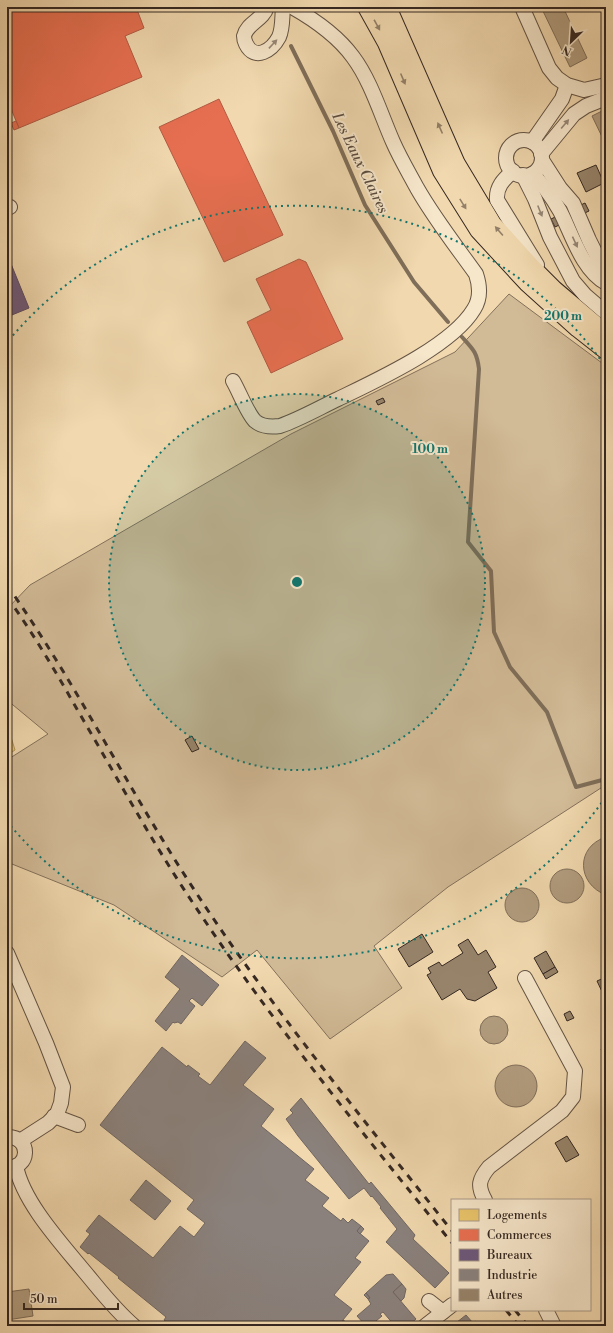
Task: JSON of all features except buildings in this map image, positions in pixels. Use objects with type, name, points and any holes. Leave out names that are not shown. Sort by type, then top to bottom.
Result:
[{"type":"main road","points":[[367,7],[387,43],[442,171],[479,230],[527,282],[578,328],[606,350]]},
{"type":"main road","points":[[386,7],[456,164],[492,224],[554,290],[606,334]]},
{"type":"street","points":[[267,7],[266,12],[248,28],[244,36],[244,41],[249,50],[254,53],[260,54],[266,52],[278,39],[282,30],[283,7]]},
{"type":"street","points":[[233,380],[255,421],[271,427],[288,424],[378,379],[427,352],[450,335],[467,319],[475,308],[479,296],[479,285],[476,274],[418,190],[394,144],[362,71],[353,57],[326,28],[292,7]]},
{"type":"street","points":[[522,7],[549,68],[557,78],[567,85],[584,90],[606,85]]},
{"type":"street","points":[[532,142],[562,99],[567,85]]},
{"type":"street","points":[[554,290],[497,200],[496,192],[500,184],[522,174],[536,170],[541,157],[574,114],[586,106],[606,98]]},
{"type":"street","points":[[606,274],[589,240],[574,203],[560,188],[541,157],[540,149],[532,142],[520,141],[510,147],[506,155],[507,164],[522,174],[539,181],[559,210],[582,258],[597,277],[606,284]]},
{"type":"street","points":[[522,174],[535,199],[550,237],[572,281],[585,295],[606,313]]},
{"type":"street","points":[[7,953],[46,1043],[63,1087],[61,1103],[57,1114],[48,1123],[13,1139],[25,1149],[25,1155],[20,1164],[11,1167],[30,1202],[62,1244],[130,1325]]},
{"type":"street","points":[[484,1199],[480,1192],[480,1184],[483,1175],[489,1167],[562,1111],[573,1096],[575,1071],[525,978]]},
{"type":"street","points":[[54,1116],[78,1125]]},
{"type":"street","points":[[425,1326],[447,1309],[429,1300]]},
{"type":"street","points":[[546,1311],[554,1326]]},
{"type":"shaded area","points":[[541,7],[563,7],[587,58],[570,67]]},
{"type":"shaded area","points":[[606,109],[606,145],[592,116]]},
{"type":"shaded area","points":[[509,294],[606,366],[606,786],[448,887],[374,946],[402,988],[330,1039],[257,950],[222,977],[114,905],[7,862],[7,760],[48,734],[7,700],[7,609],[30,585],[291,434],[455,352]]},
{"type":"shaded area","points":[[606,837],[606,895],[596,890],[589,883],[585,874],[584,866],[585,857],[589,849],[596,842]]},
{"type":"shaded area","points":[[570,869],[577,871],[582,876],[584,886],[582,896],[577,901],[564,903],[557,901],[552,896],[550,883],[552,876],[557,871]]},
{"type":"shaded area","points":[[519,888],[525,888],[529,889],[536,895],[539,905],[538,912],[532,919],[525,922],[519,922],[515,921],[508,915],[505,908],[505,902],[506,898],[512,891]]},
{"type":"shaded area","points":[[494,1016],[504,1020],[508,1030],[504,1040],[494,1044],[484,1040],[480,1030],[484,1020]]},
{"type":"shaded area","points":[[516,1065],[531,1071],[537,1086],[531,1101],[516,1107],[501,1101],[495,1086],[501,1071]]},
{"type":"shaded area","points":[[29,1289],[33,1316],[7,1320],[7,1292]]},
{"type":"waterway","name":"Les Eaux Claires","points":[[291,46],[333,131],[365,205],[414,282],[448,322]]},
{"type":"waterway","name":"Les Eaux Claires","points":[[462,337],[474,351],[479,369],[468,542],[491,571],[494,632],[510,667],[547,712],[576,787],[606,779]]},
{"type":"railway","points":[[7,585],[56,660],[147,815],[225,935],[287,1022],[451,1230]]},
{"type":"railway","points":[[7,597],[53,667],[131,803],[187,894],[249,984],[315,1072],[451,1242]]},
{"type":"railway","points":[[507,1311],[519,1326]]},
{"type":"railway","points":[[516,1311],[528,1326]]}]
